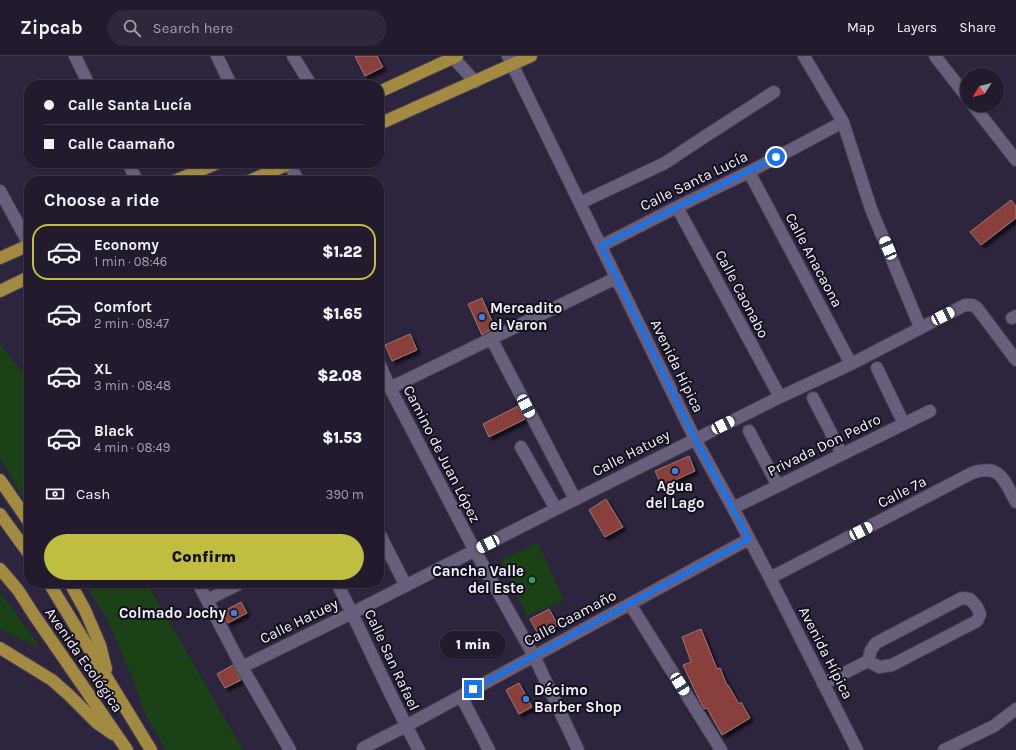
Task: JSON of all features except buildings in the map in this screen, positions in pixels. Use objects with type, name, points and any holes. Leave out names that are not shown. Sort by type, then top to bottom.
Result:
[{"type":"main road","points":[[384,90],[454,56]]},
{"type":"main road","points":[[384,122],[475,82],[510,60],[531,56]]},
{"type":"main road","points":[[186,176],[206,168]]},
{"type":"main road","points":[[266,176],[281,168]]},
{"type":"main road","points":[[0,258],[24,247]]},
{"type":"main road","points":[[0,291],[24,279]]},
{"type":"main road","points":[[0,480],[24,515]]},
{"type":"main road","points":[[0,514],[24,547]]},
{"type":"main road","name":"Avenida Ecológica","points":[[0,569],[18,590],[127,750]]},
{"type":"main road","name":"Avenida Ecológica","points":[[51,588],[151,750]]},
{"type":"main road","points":[[73,588],[85,610],[100,645],[108,678]]},
{"type":"main road","points":[[0,648],[52,680],[97,723],[120,739]]},
{"type":"street","points":[[75,56],[87,80]]},
{"type":"street","points":[[217,56],[229,80]]},
{"type":"street","points":[[294,56],[308,80]]},
{"type":"street","points":[[454,56],[475,82]]},
{"type":"street","points":[[804,56],[843,122],[871,209],[920,327]]},
{"type":"street","points":[[935,56],[960,88]]},
{"type":"street","name":"Avenida Hípica","points":[[510,60],[695,439],[770,578],[857,750]]},
{"type":"street","points":[[580,203],[665,163],[774,92]]},
{"type":"street","points":[[978,112],[1016,160]]},
{"type":"street","name":"Calle Santa Lucía","points":[[601,246],[749,172],[843,122]]},
{"type":"street","name":"Calle Anacaona","points":[[749,172],[851,364]]},
{"type":"street","points":[[0,191],[24,236]]},
{"type":"street","name":"Calle Caonabo","points":[[677,207],[780,397]]},
{"type":"street","points":[[390,388],[616,278]]},
{"type":"street","name":"Calle Hatuey","points":[[242,667],[406,586],[695,439],[851,364],[965,305],[972,305],[978,308],[1016,360]]},
{"type":"street","points":[[491,338],[575,500]]},
{"type":"street","points":[[877,368],[904,424]]},
{"type":"street","name":"Camino de Juan López","points":[[384,374],[475,550],[534,656],[578,750]]},
{"type":"street","points":[[813,398],[842,454]]},
{"type":"street","name":"Privada Don Pedro","points":[[733,508],[930,411]]},
{"type":"street","points":[[749,431],[778,486]]},
{"type":"street","points":[[521,447],[556,509]]},
{"type":"street","name":"Calle 7a","points":[[770,578],[972,473],[982,470],[996,472],[1002,477],[1016,502]]},
{"type":"street","name":"Calle Caamaño","points":[[363,748],[749,539]]},
{"type":"street","points":[[384,543],[406,586]]},
{"type":"street","points":[[201,588],[242,667],[290,750]]},
{"type":"street","points":[[207,600],[232,588]]},
{"type":"street","name":"Calle San Rafael","points":[[339,588],[419,750]]},
{"type":"street","points":[[823,684],[868,661],[871,650],[876,643],[962,598],[970,599],[977,607],[980,614],[977,621],[892,665],[879,668],[868,661]]},
{"type":"street","points":[[630,604],[721,750]]},
{"type":"street","points":[[461,696],[489,750]]},
{"type":"street","points":[[944,750],[994,726],[1016,709]]},
{"type":"green space","points":[[0,344],[24,374],[24,500],[0,457]]},
{"type":"green space","name":"Cancha Valle del Este","points":[[538,543],[564,600],[527,616],[501,560]]},
{"type":"green space","points":[[87,588],[150,588],[243,750],[166,750],[146,716],[129,670],[107,619]]},
{"type":"green space","points":[[0,593],[6,600],[41,649],[0,629]]},
{"type":"place","name":"Mercadito el Varon","points":[[482,317]]},
{"type":"place","name":"Agua del Lago","points":[[675,471]]},
{"type":"place","name":"Cancha Valle del Este","points":[[532,580]]},
{"type":"place","name":"Colmado Jochy","points":[[234,613]]},
{"type":"place","name":"Décimo Barber Shop","points":[[526,699]]},
{"type":"route","points":[[473,689],[749,539],[695,439],[601,246],[776,157]]}]
